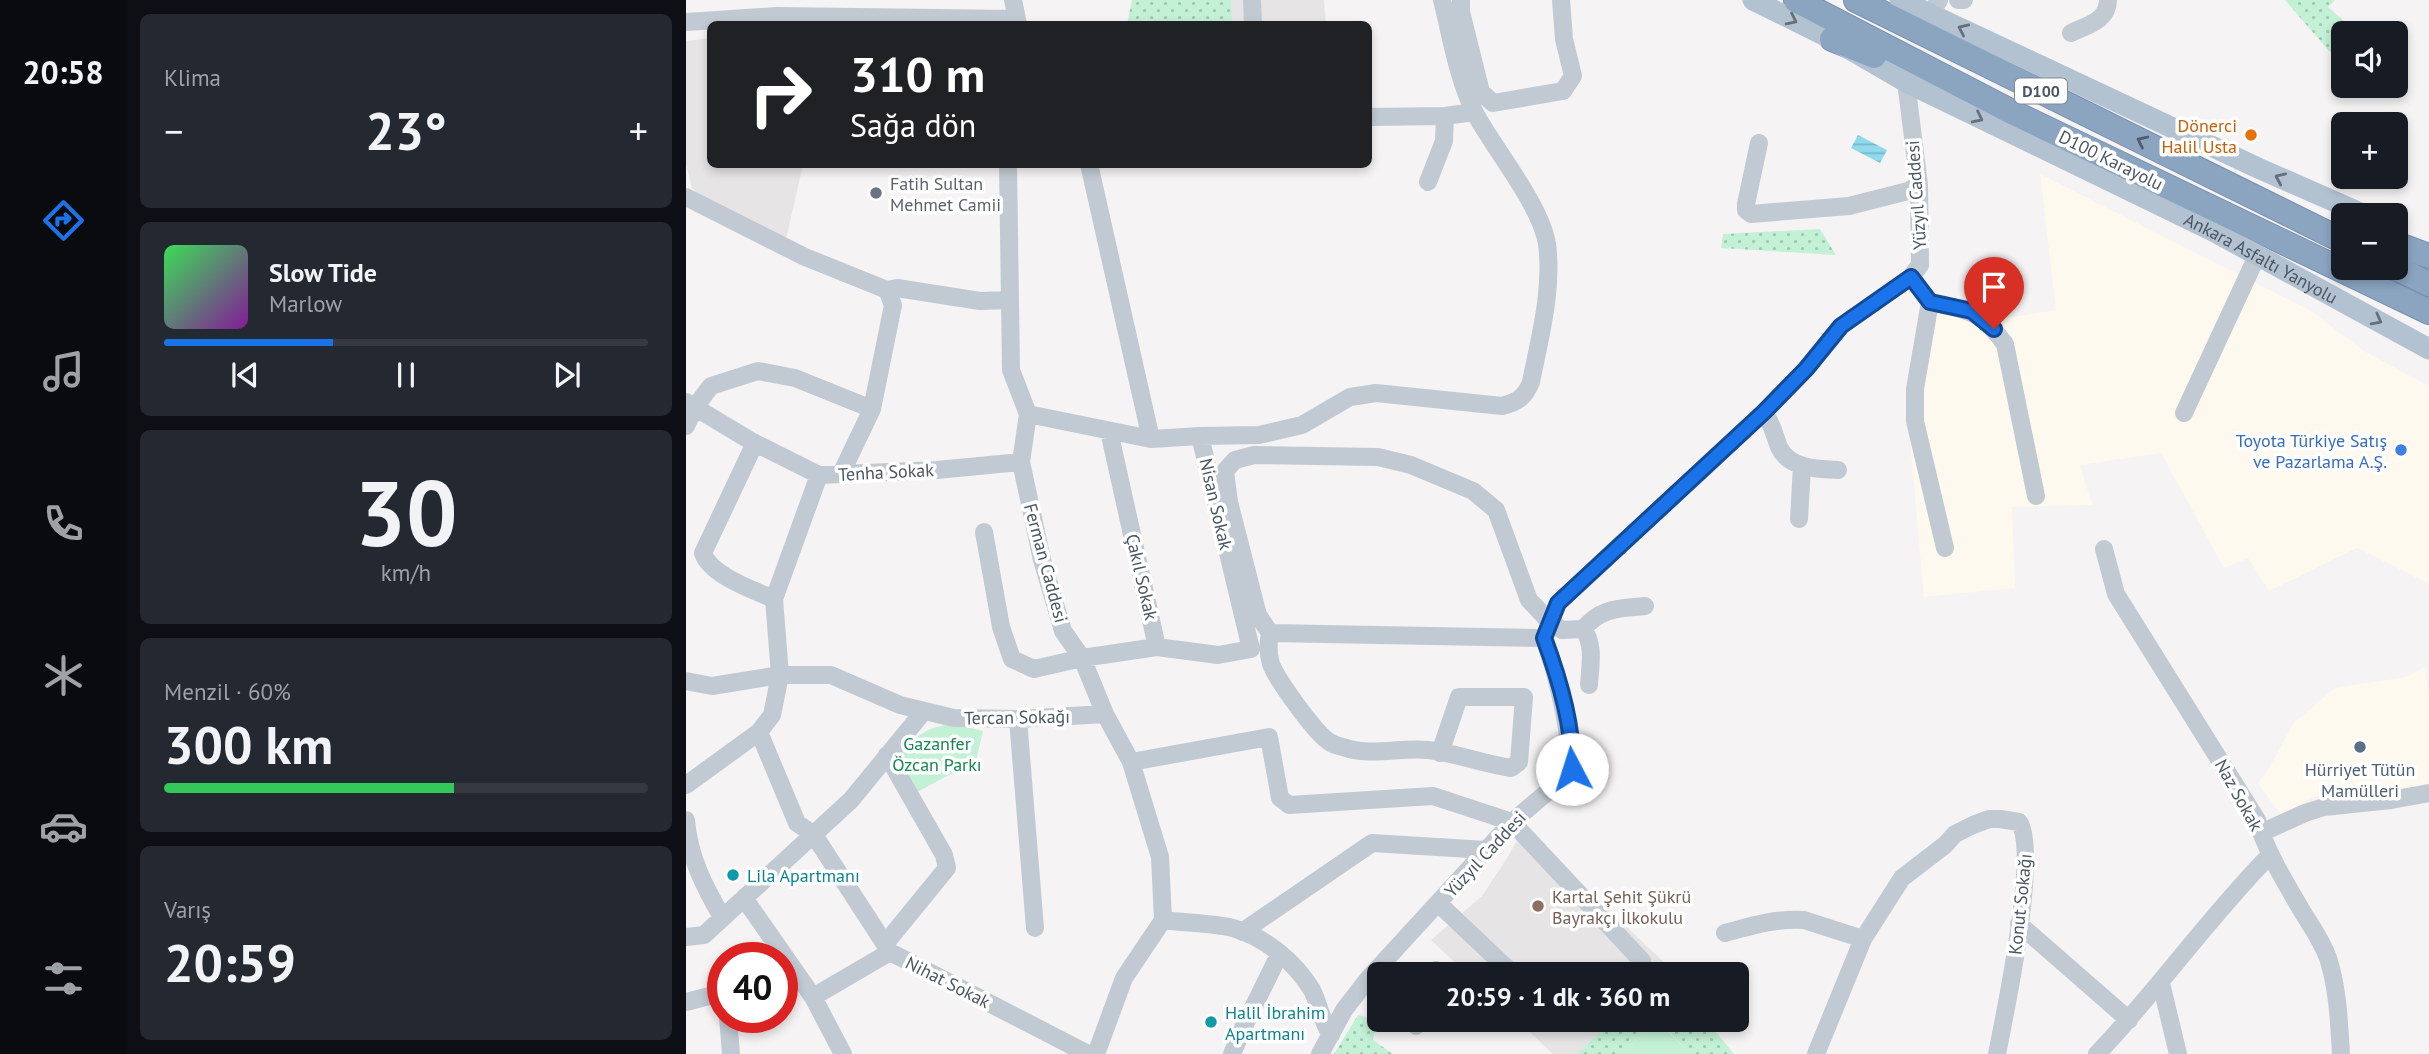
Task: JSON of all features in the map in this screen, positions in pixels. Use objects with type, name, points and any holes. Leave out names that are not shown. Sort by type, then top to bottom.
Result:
[{"type":"highway","name":"D100 Karayolu","points":[[1796,0],[2014,113],[2331,266]]},
{"type":"highway","name":"D100 Karayolu","points":[[1856,0],[2331,235]]},
{"type":"highway","name":"D100","points":[[1832,39],[2014,113]]},
{"type":"highway","points":[[2225,182],[2306,206],[2331,217]]},
{"type":"highway","points":[[2408,248],[2429,256]]},
{"type":"highway","points":[[2408,274],[2429,284]]},
{"type":"highway","name":"D100 Karayolu","points":[[2359,280],[2429,313]]},
{"type":"highway","points":[[2359,280],[2429,321]]},
{"type":"main road","name":"Ankara Asfaltı Yanyolu","points":[[1753,0],[1832,39],[1906,82],[2213,231],[2429,349]]},
{"type":"main road","points":[[1900,0],[1935,7],[2258,168],[2338,203]]},
{"type":"main road","points":[[2408,237],[2429,248]]},
{"type":"street","points":[[1013,0],[1017,21]]},
{"type":"street","points":[[1252,0],[1253,21]]},
{"type":"street","points":[[1200,436],[1259,435],[1302,425],[1350,397],[1376,393],[1502,406],[1516,403],[1526,395],[1531,382],[1547,296],[1546,243],[1534,209],[1474,112],[1442,0]]},
{"type":"street","points":[[1461,0],[1461,12],[1481,92],[1493,103],[1563,90],[1573,76],[1564,39],[1561,0]]},
{"type":"street","points":[[1958,0],[1964,0]]},
{"type":"street","points":[[2071,33],[2102,18],[2108,9],[2108,0]]},
{"type":"street","points":[[686,22],[777,16],[977,21]]},
{"type":"street","name":"Yüzyıl Caddesi","points":[[1906,82],[1919,185],[1920,265],[1911,277]]},
{"type":"street","points":[[1372,117],[1445,116],[1474,112]]},
{"type":"street","points":[[1428,182],[1444,141],[1445,116]]},
{"type":"street","points":[[1759,143],[1746,204],[1746,210],[1751,214],[1849,206],[1908,191],[1919,185]]},
{"type":"street","name":"Ferman Caddesi","points":[[1008,168],[1011,370],[1028,414],[1021,462],[1042,560],[1063,631],[1082,659],[1105,714],[1132,761],[1160,857],[1163,920]]},
{"type":"street","points":[[1090,168],[1151,439]]},
{"type":"street","points":[[686,198],[804,257],[887,290],[897,288],[980,301],[1010,300]]},
{"type":"street","points":[[2184,413],[2257,256]]},
{"type":"street","points":[[1547,630],[1558,603],[1764,412],[1806,369],[1841,326],[1911,277],[1930,302],[1972,311],[1994,329],[2005,344],[2036,496]]},
{"type":"street","points":[[841,474],[872,409],[893,305],[887,290]]},
{"type":"street","points":[[1930,302],[1915,389],[1915,421],[1945,548]]},
{"type":"street","points":[[686,426],[691,404],[711,386],[758,371],[795,378],[872,409]]},
{"type":"street","name":"Tenha Sokak","points":[[691,404],[755,443],[819,475],[937,470],[1021,462]]},
{"type":"street","points":[[1764,412],[1773,425],[1779,447],[1790,460],[1802,466],[1838,470]]},
{"type":"street","name":"Nisan Sokak","points":[[1028,414],[1151,439],[1200,436],[1251,649],[1218,655],[1157,647]]},
{"type":"street","name":"Çakıl Sokak","points":[[1109,431],[1157,647]]},
{"type":"street","points":[[755,443],[703,553],[705,561],[717,571],[774,600]]},
{"type":"street","points":[[1440,753],[1459,697],[1524,697],[1519,762],[1511,768],[1440,753],[1427,750],[1367,752],[1347,749],[1329,742],[1279,681],[1271,662],[1268,644],[1270,633],[1258,615],[1229,502],[1224,471],[1235,460],[1254,455],[1378,457],[1411,465],[1473,491],[1496,510],[1526,595],[1547,630]]},
{"type":"street","points":[[1799,519],[1802,466]]},
{"type":"street","points":[[686,785],[759,732],[772,715],[780,675],[774,600],[819,475]]},
{"type":"street","points":[[984,532],[1001,627],[1012,659],[1034,669],[1157,647]]},
{"type":"street","name":"Naz Sokak","points":[[2104,549],[2116,594],[2257,820],[2270,855],[2320,940],[2328,958],[2339,1011],[2341,1054]]},
{"type":"street","points":[[1270,633],[1583,629],[1594,617],[1612,609],[1645,606]]},
{"type":"street","points":[[1583,629],[1588,635],[1591,649],[1589,685]]},
{"type":"street","name":"Yüzyıl Caddesi","points":[[1392,962],[1512,822],[1572,769],[1567,721],[1547,630]]},
{"type":"street","name":"Tercan Sokağı","points":[[686,681],[712,686],[780,675],[831,675],[900,705],[954,718],[1018,719],[1105,714]]},
{"type":"street","points":[[686,937],[705,935],[851,800],[924,711]]},
{"type":"street","points":[[1018,719],[1035,928]]},
{"type":"street","name":"Nihat Sokak","points":[[759,732],[797,823],[814,835],[888,948],[1088,1054]]},
{"type":"street","points":[[1132,761],[1269,737],[1280,798],[1289,806],[1433,796],[1512,822],[1643,961]]},
{"type":"street","points":[[813,998],[888,948],[947,868],[944,855],[887,755]]},
{"type":"street","points":[[2261,833],[2324,807],[2429,793]]},
{"type":"street","name":"Konut Sokağı","points":[[1863,939],[1902,878],[1955,834],[1989,819],[2020,822],[2024,828],[2026,844],[2019,924],[1997,1054]]},
{"type":"street","points":[[686,820],[687,838],[694,862],[722,917]]},
{"type":"street","points":[[1242,932],[1373,844],[1486,850]]},
{"type":"street","points":[[2097,1054],[2161,983],[2194,938],[2270,855]]},
{"type":"street","points":[[744,898],[813,998],[843,1054]]},
{"type":"street","points":[[1439,904],[1500,962]]},
{"type":"street","points":[[1725,933],[1794,919],[1863,939],[1816,1054]]},
{"type":"street","points":[[1096,1054],[1124,978],[1163,920],[1232,928],[1251,934],[1280,953],[1292,963],[1313,992],[1321,1020],[1331,1035]]},
{"type":"street","points":[[2019,924],[2129,1020]]},
{"type":"street","points":[[1232,1054],[1280,953]]},
{"type":"street","points":[[2161,983],[2178,1054]]},
{"type":"street","name":"Yüzyıl Caddesi","points":[[1320,1054],[1344,1010],[1367,990]]},
{"type":"street","points":[[686,1002],[707,996]]},
{"type":"street","points":[[729,1033],[731,1054]]},
{"type":"shaded area","points":[[1229,0],[1324,0],[1326,21],[1231,21]]},
{"type":"shaded area","points":[[707,38],[707,168],[802,168],[786,239],[701,196],[692,188],[686,164],[686,41]]},
{"type":"shaded area","points":[[2040,174],[2311,311],[2364,351],[2429,386],[2429,584],[2357,548],[2269,591],[2248,558],[2224,568],[2161,453],[2080,465],[2092,505],[2012,507],[2015,588],[1924,597],[1910,442],[1926,312],[1941,303],[1993,320],[2056,310]]},
{"type":"shaded area","points":[[2425,667],[2429,697],[2429,783],[2313,797],[2281,815],[2258,783],[2293,724],[2335,688],[2406,677]]},
{"type":"shaded area","name":"Kartal Şehit Şükrü Bayrakçı İlkokulu","points":[[1523,829],[1664,962],[1454,962],[1431,940],[1482,896]]},
{"type":"shaded area","points":[[1530,1032],[1600,1032],[1577,1054],[1553,1054]]},
{"type":"green space","points":[[1132,0],[1231,0],[1232,21],[1128,21]]},
{"type":"green space","points":[[2285,0],[2335,0],[2328,7],[2344,21],[2331,21],[2331,52]]},
{"type":"green space","points":[[1820,229],[1836,255],[1721,248],[1723,234]]},
{"type":"green space","name":"Gazanfer Özcan Parkı","points":[[954,724],[983,731],[975,765],[970,764],[917,792],[897,760],[899,755],[923,733],[936,727]]},
{"type":"green space","points":[[1358,1015],[1367,1017],[1367,1032],[1375,1032],[1373,1040],[1393,1054],[1334,1054]]},
{"type":"green space","points":[[1600,1032],[1645,1032],[1622,1054],[1577,1054]]},
{"type":"green space","points":[[1645,1032],[1669,1032],[1690,1054],[1622,1054]]},
{"type":"green space","points":[[1669,1032],[1716,1032],[1734,1054],[1690,1054]]},
{"type":"water","points":[[1858,135],[1887,150],[1880,163],[1851,148]]},
{"type":"place","name":"Dönerci Halil Usta","points":[[2251,135]]},
{"type":"place","name":"Fatih Sultan Mehmet Camii","points":[[876,193]]},
{"type":"place","name":"Toyota Türkiye Satış ve Pazarlama A.Ş.","points":[[2401,450]]},
{"type":"place","name":"Hürriyet Tütün Mamülleri","points":[[2360,747]]},
{"type":"place","name":"Lila Apartmanı","points":[[733,875]]},
{"type":"place","name":"Kartal Şehit Şükrü Bayrakçı İlkokulu","points":[[1538,906]]},
{"type":"place","name":"Halil İbrahim Apartmanı","points":[[1211,1022]]},
{"type":"route","points":[[1572,769],[1567,721],[1544,638],[1558,603],[1764,412],[1806,369],[1841,326],[1911,277],[1930,302],[1972,311],[1994,329]]}]
